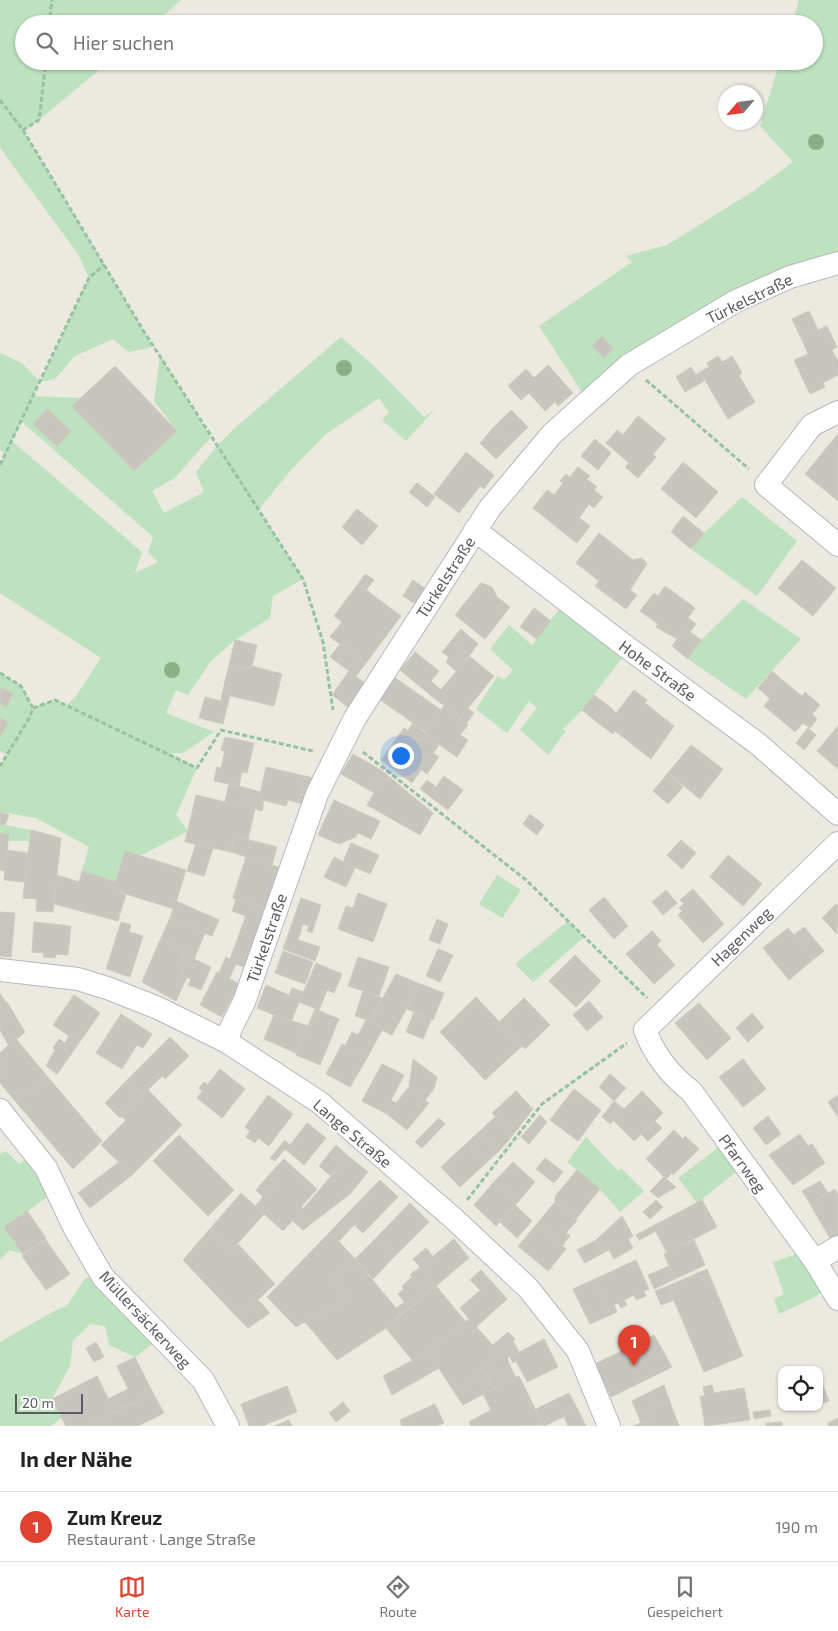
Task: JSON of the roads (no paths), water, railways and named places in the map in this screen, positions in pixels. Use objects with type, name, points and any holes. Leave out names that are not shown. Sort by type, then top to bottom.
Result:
[{"type":"street","name":"Türkelstraße","points":[[227,1042],[231,1028],[244,1002],[317,794],[340,746],[354,718],[490,508],[552,434],[629,365],[736,301],[790,277],[838,263]]},
{"type":"street","points":[[838,412],[812,425],[766,485],[838,545]]},
{"type":"street","name":"Hohe Straße","points":[[475,530],[620,642],[758,744],[838,814]]},
{"type":"street","name":"Hagenweg","points":[[646,1030],[838,843]]},
{"type":"street","name":"Lange Straße","points":[[0,970],[78,979],[110,988],[158,1008],[227,1042],[319,1102],[453,1218],[528,1288],[578,1351],[609,1426]]},
{"type":"street","name":"Pfarrweg","points":[[646,1030],[653,1050],[681,1083],[691,1091],[815,1261],[838,1299]]},
{"type":"street","name":"Müllersäckerweg","points":[[0,1110],[46,1168],[74,1227],[104,1277],[203,1380],[228,1426]]},
{"type":"street","points":[[815,1261],[838,1247]]},
{"type":"place","name":"Zum Kreuz","points":[[634,1366]]}]
